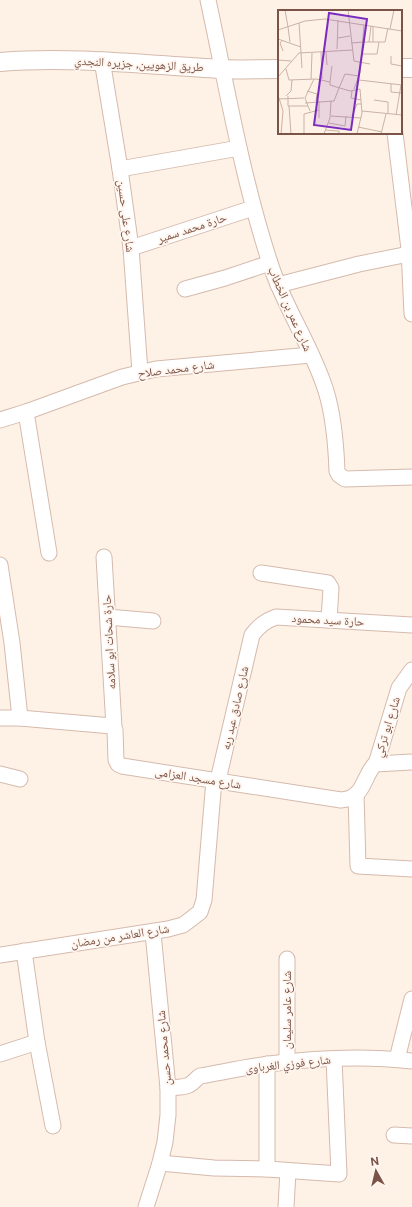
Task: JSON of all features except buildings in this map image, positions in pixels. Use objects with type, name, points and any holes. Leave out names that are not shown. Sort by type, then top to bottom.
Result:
[{"type":"street","name":"شارع عمر بن الخطاب","points":[[208,0],[253,208],[278,285],[325,390],[331,410],[339,475],[345,479],[412,477]]},
{"type":"street","name":"طريق الزهويين, جزيره النجدي","points":[[0,62],[31,59],[102,60],[223,69],[278,69]]},
{"type":"street","name":"شارع على حسين","points":[[102,60],[120,169],[130,248],[140,372]]},
{"type":"street","points":[[395,134],[410,250],[412,314]]},
{"type":"street","points":[[120,169],[240,148]]},
{"type":"street","name":"حارة محمد سمير","points":[[130,248],[253,208]]},
{"type":"street","points":[[278,285],[410,250]]},
{"type":"street","points":[[185,289],[225,278],[270,262]]},
{"type":"street","name":"شارع محمد صلاح","points":[[0,420],[140,372],[156,369],[311,356]]},
{"type":"street","points":[[26,412],[49,553]]},
{"type":"street","name":"حارة شحات ابو سلامه","points":[[104,557],[114,727]]},
{"type":"street","points":[[0,565],[12,643],[20,718]]},
{"type":"street","points":[[261,573],[328,583],[331,588],[329,620]]},
{"type":"street","points":[[108,617],[153,621]]},
{"type":"street","name":"حارة سيد محمود","points":[[252,636],[258,627],[266,621],[276,618],[412,625]]},
{"type":"street","name":"شارع صادق عبد ربه","points":[[216,780],[252,636]]},
{"type":"street","name":"شارع ابو تركي","points":[[376,764],[396,695],[403,681],[412,670]]},
{"type":"street","points":[[0,718],[20,718],[114,727]]},
{"type":"street","name":"شارع مسجد العزامى","points":[[114,727],[116,730],[116,760],[120,765],[341,800],[351,798],[356,794]]},
{"type":"street","points":[[412,762],[376,764],[373,766],[361,789],[356,794],[358,866],[412,869]]},
{"type":"street","points":[[0,774],[20,779]]},
{"type":"street","name":"شارع العاشر من رمضان","points":[[0,955],[153,933],[183,925],[200,912],[204,900],[216,780]]},
{"type":"street","name":"شارع محمد حسن","points":[[146,1207],[160,1163],[165,1142],[168,1115],[168,1088],[153,933]]},
{"type":"street","points":[[24,951],[37,1042],[53,1126]]},
{"type":"street","name":"شارع عامر سليمان","points":[[287,959],[287,1062]]},
{"type":"street","points":[[405,1060],[412,999]]},
{"type":"street","points":[[0,1054],[37,1042]]},
{"type":"street","points":[[160,1163],[214,1168],[267,1169],[339,1174],[334,1059]]},
{"type":"street","name":"شارع فوزي الغرباوى","points":[[168,1088],[188,1086],[200,1076],[268,1064],[334,1059],[405,1060]]},
{"type":"street","points":[[267,1169],[268,1064]]},
{"type":"street","points":[[394,1135],[412,1136]]},
{"type":"street","points":[[286,1207],[288,1171]]}]
